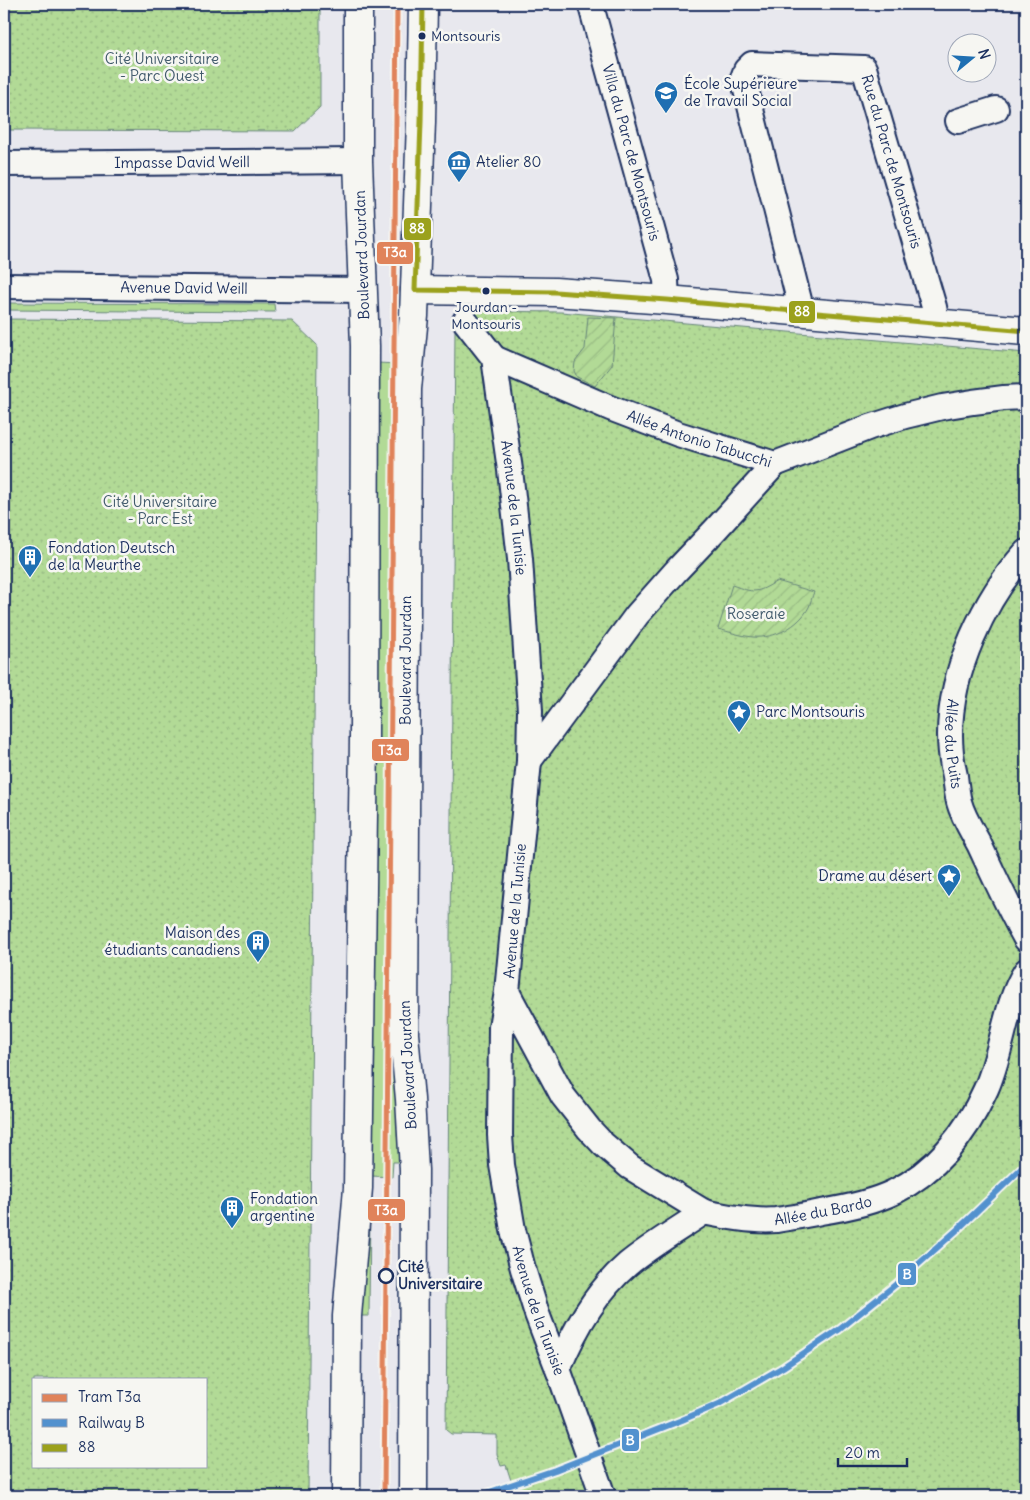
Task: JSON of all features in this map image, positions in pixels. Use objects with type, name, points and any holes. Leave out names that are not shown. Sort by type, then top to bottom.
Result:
[{"type":"main road","name":"Boulevard Jourdan","points":[[346,1496],[347,1316],[358,1188],[365,572],[365,346],[358,161],[358,4]]},
{"type":"main road","name":"Boulevard Jourdan","points":[[413,1496],[414,1170],[404,1024],[408,389],[415,290],[423,4]]},
{"type":"main road","points":[[415,290],[555,292],[1026,331]]},
{"type":"street","name":"Villa du Parc de Montsouris","points":[[591,6],[666,280],[667,300]]},
{"type":"street","name":"Rue du Parc de Montsouris","points":[[802,312],[742,78],[752,64],[864,68],[934,307],[936,323]]},
{"type":"street","points":[[958,121],[996,109]]},
{"type":"street","name":"Impasse David Weill","points":[[4,164],[358,161]]},
{"type":"street","name":"Avenue David Weill","points":[[4,286],[363,290]]},
{"type":"street","name":"Avenue de la Tunisie","points":[[465,321],[494,358],[510,470],[520,569],[530,711],[529,761],[508,992],[501,1027],[500,1135],[506,1189],[513,1230],[537,1314],[603,1496]]},
{"type":"street","name":"Allée Antonio Tabucchi","points":[[494,358],[610,408],[678,434],[775,464],[870,427],[905,416],[973,402],[1026,397]]},
{"type":"street","points":[[529,761],[637,616],[775,464]]},
{"type":"street","name":"Allée du Puits","points":[[1026,552],[991,601],[975,629],[957,681],[952,707],[950,735],[952,763],[959,803],[1026,939]]},
{"type":"street","name":"Allée du Bardo","points":[[508,992],[563,1096],[603,1144],[630,1167],[704,1212],[733,1218],[774,1220],[850,1207],[894,1192],[916,1178],[950,1149],[970,1122],[986,1089],[999,1053],[1011,1006],[1026,971]]},
{"type":"street","points":[[558,1369],[586,1312],[611,1280],[642,1253],[704,1212]]},
{"type":"green space","name":"Cité Universitaire - Parc Ouest","points":[[4,4],[320,4],[320,107],[295,131],[4,130]]},
{"type":"green space","points":[[4,303],[274,304],[275,312],[4,310]]},
{"type":"green space","name":"Parc Montsouris","points":[[475,311],[561,312],[1026,353],[1026,1496],[516,1496],[506,1465],[501,1466],[497,1454],[497,1435],[451,1434],[446,1430],[455,329]]},
{"type":"green space","points":[[588,317],[616,318],[612,365],[595,386],[577,377],[574,371],[575,362],[585,349]]},
{"type":"green space","name":"Cité Universitaire - Parc Est","points":[[4,319],[292,321],[317,345],[308,1496],[4,1496]]},
{"type":"green space","points":[[377,363],[399,364],[408,1162],[393,1162],[392,1177],[371,1176]]},
{"type":"green space","name":"Roseraie","points":[[777,581],[814,592],[805,614],[793,625],[770,636],[761,637],[744,636],[718,629],[732,585],[745,590],[755,591]]},
{"type":"green space","points":[[370,1201],[369,1316],[353,1316]]},
{"type":"tram line","name":"T3a","points":[[384,1496],[397,4]]},
{"type":"rail line","name":"B","points":[[478,1496],[555,1470],[682,1420],[719,1404],[783,1367],[840,1329],[895,1285],[957,1230],[1026,1164]]},
{"type":"transit line","name":"88","points":[[423,4],[415,290],[555,292],[1026,331]]},
{"type":"place","name":"Montsouris","points":[[422,36]]},
{"type":"place","name":"École Supérieure de Travail Social","points":[[666,114]]},
{"type":"place","name":"Atelier 80","points":[[459,183]]},
{"type":"place","name":"Jourdan - Montsouris","points":[[486,291]]},
{"type":"place","name":"Fondation Deutsch de la Meurthe","points":[[30,578]]},
{"type":"place","name":"Parc Montsouris","points":[[739,733]]},
{"type":"place","name":"Drame au désert","points":[[949,897]]},
{"type":"place","name":"Maison des étudiants canadiens","points":[[258,963]]},
{"type":"place","name":"Fondation argentine","points":[[232,1229]]},
{"type":"place","name":"Cité Universitaire","points":[[386,1276]]}]
